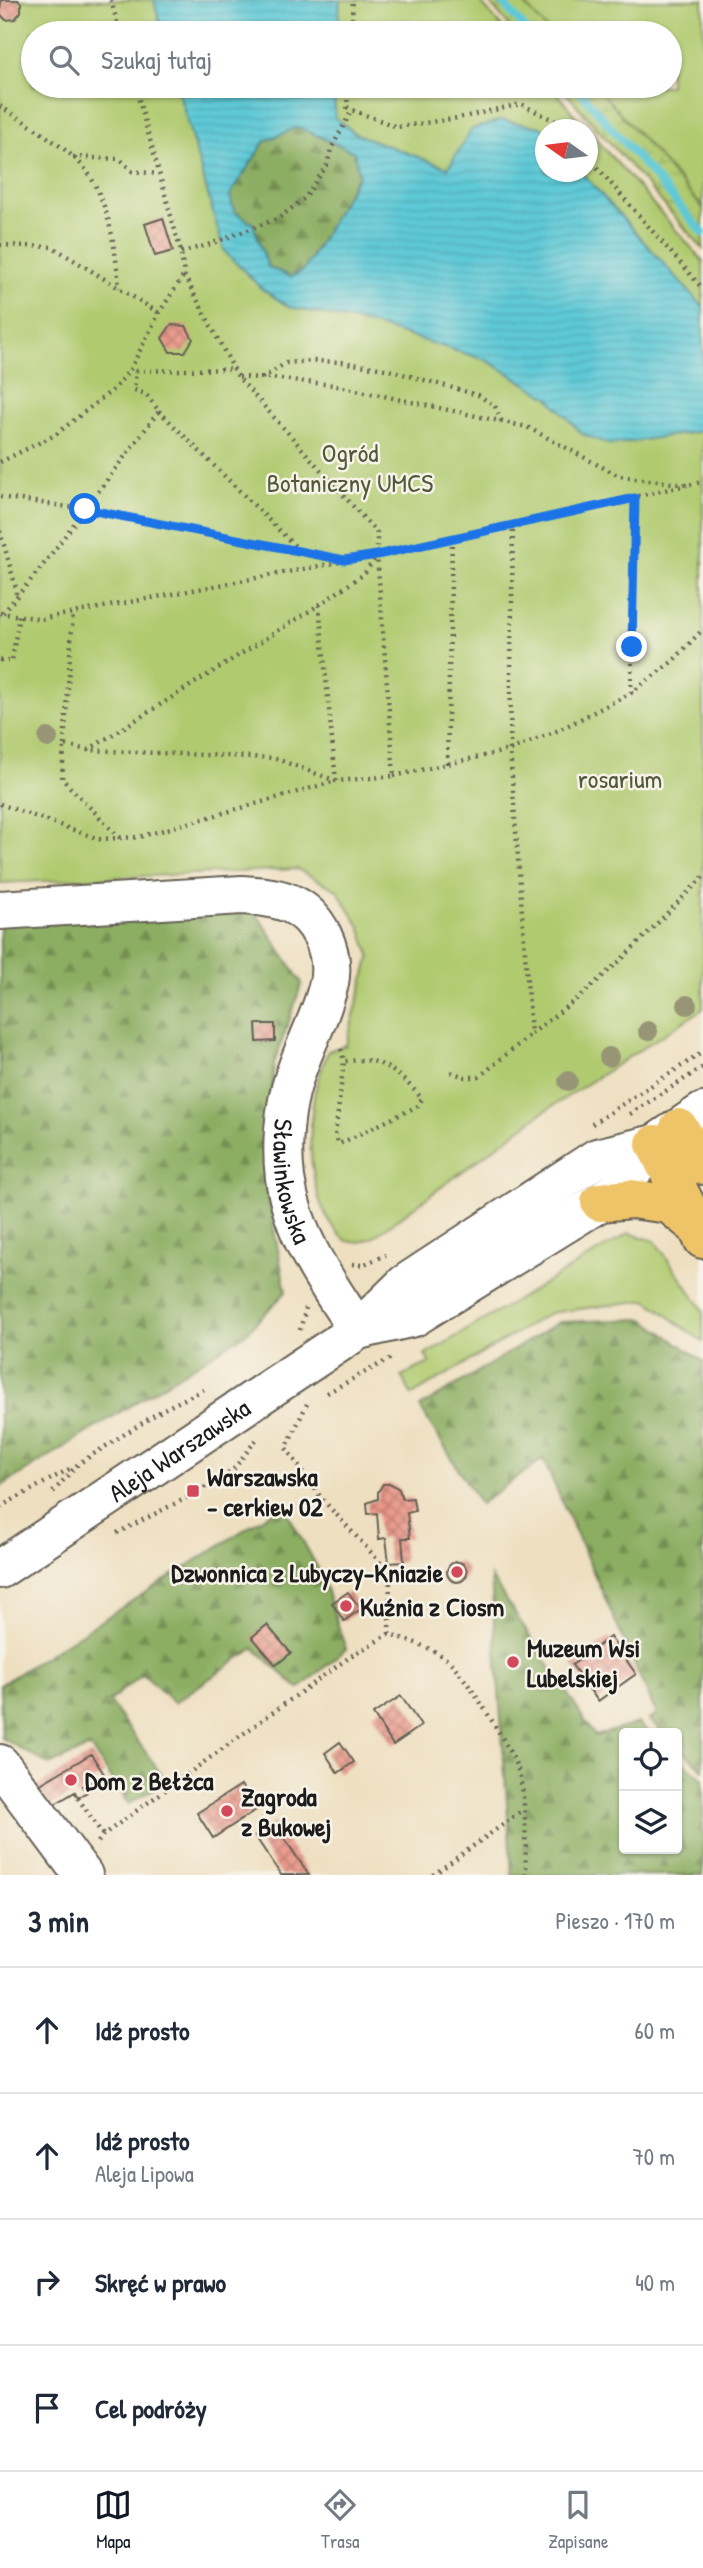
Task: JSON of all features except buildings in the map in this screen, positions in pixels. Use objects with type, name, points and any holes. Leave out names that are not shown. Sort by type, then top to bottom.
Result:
[{"type":"main road","points":[[679,1128],[703,1165]]},
{"type":"main road","points":[[679,1128],[699,1232]]},
{"type":"main road","points":[[600,1202],[631,1199],[670,1204],[699,1232]]},
{"type":"street","name":"Sławinkowska","points":[[0,910],[220,896],[264,897],[285,916],[309,953],[328,1031],[293,1079],[288,1102],[285,1178],[298,1229],[310,1256],[358,1330]]},
{"type":"street","name":"Aleja Warszawska","points":[[358,1330],[414,1317],[600,1202],[617,1191],[679,1128]]},
{"type":"street","name":"Aleja Warszawska","points":[[0,1569],[358,1330],[405,1283],[597,1158],[679,1128]]},
{"type":"street","points":[[0,1764],[81,1872]]},
{"type":"path","points":[[111,0],[117,21]]},
{"type":"path","points":[[352,21],[353,0]]},
{"type":"path","points":[[138,98],[181,252],[184,275],[239,377],[377,533],[394,776]]},
{"type":"path","points":[[347,98],[347,107],[352,110],[397,127],[458,118],[521,104],[551,119]]},
{"type":"path","points":[[0,106],[72,157],[86,171],[105,209],[119,288]]},
{"type":"path","points":[[181,252],[215,243],[279,218],[305,198],[327,165],[331,149],[352,110]]},
{"type":"path","points":[[72,157],[120,159],[132,171],[158,174]]},
{"type":"path","points":[[598,170],[703,289]]},
{"type":"path","points":[[0,245],[53,247],[159,313]]},
{"type":"path","points":[[0,462],[55,435],[115,388],[131,368],[159,313],[184,275]]},
{"type":"path","points":[[262,378],[286,363],[313,361],[385,369],[478,395],[495,406],[502,422]]},
{"type":"path","points":[[131,368],[136,371],[235,369]]},
{"type":"path","points":[[136,371],[134,390],[146,394],[159,411],[301,552]]},
{"type":"path","points":[[239,377],[333,385],[527,427],[619,476],[687,485]]},
{"type":"path","points":[[1,613],[16,598],[159,411]]},
{"type":"path","points":[[1,613],[41,619],[377,555],[703,482]]},
{"type":"path","points":[[0,497],[85,509],[344,560]]},
{"type":"path","points":[[631,694],[635,498]]},
{"type":"path","points":[[513,524],[510,750],[531,1034]]},
{"type":"path","points":[[0,531],[16,588],[16,598]]},
{"type":"path","points":[[447,764],[452,538]]},
{"type":"path","points":[[88,750],[319,605],[363,574],[377,555]]},
{"type":"path","points":[[319,605],[336,781]]},
{"type":"path","points":[[73,613],[62,779],[120,838]]},
{"type":"path","points":[[0,660],[12,661],[19,615]]},
{"type":"path","points":[[0,804],[99,839],[139,837],[336,781],[394,776],[510,750],[561,729],[631,694],[673,661],[703,629]]},
{"type":"path","points":[[64,745],[88,750],[274,758],[336,781]]},
{"type":"path","points":[[451,1072],[465,1077],[479,1076],[583,994],[625,956],[703,877]]},
{"type":"path","points":[[328,1031],[344,1061],[335,1136],[339,1144],[418,1106],[422,1099],[415,1090],[376,1062],[344,1061]]},
{"type":"path","points":[[627,1102],[703,1052]]},
{"type":"path","points":[[291,1336],[300,1330],[306,1305],[304,1283],[342,1262],[362,1265],[397,1248]]},
{"type":"path","points":[[0,1507],[78,1464],[164,1409],[209,1388]]},
{"type":"path","points":[[298,1410],[308,1403],[286,1448],[322,1499],[390,1573]]},
{"type":"path","points":[[110,1537],[233,1470],[257,1439]]},
{"type":"path","points":[[46,1500],[78,1464]]},
{"type":"path","points":[[389,1634],[390,1573],[396,1563]]},
{"type":"path","points":[[81,1872],[103,1835],[351,1657],[389,1634],[422,1645],[451,1663],[492,1721],[518,1771],[524,1809],[526,1875]]},
{"type":"path","points":[[78,1798],[103,1835]]},
{"type":"path","points":[[433,1875],[524,1809]]},
{"type":"green space","name":"Ogród Botaniczny UMCS","points":[[0,0],[479,0],[497,21],[21,21],[21,98],[561,98],[578,119],[535,119],[535,182],[598,182],[598,141],[703,261],[703,1009],[539,1115],[372,1238],[361,1242],[347,1241],[325,1214],[318,1196],[311,1158],[311,1120],[317,1083],[328,1051],[346,1045],[370,956],[360,927],[337,890],[297,869],[0,883]]},
{"type":"green space","points":[[487,0],[521,0],[539,21],[505,21]]},
{"type":"green space","points":[[521,0],[703,0],[703,208],[607,98],[682,98],[682,21],[539,21]]},
{"type":"green space","points":[[571,98],[607,98],[703,208],[703,249],[598,129],[598,119],[589,119]]},
{"type":"green space","points":[[298,126],[354,152],[359,174],[304,270],[292,277],[268,267],[253,224],[234,211],[230,195],[265,141]]},
{"type":"green space","points":[[250,904],[302,983],[274,1064],[264,1176],[286,1292],[245,1334],[0,1487],[0,919]]},
{"type":"green space","points":[[629,1233],[655,1241],[703,1310],[703,1342],[647,1300],[550,1313],[412,1395],[401,1376],[430,1363],[425,1355]]},
{"type":"green space","points":[[644,1319],[703,1361],[703,1770],[682,1750],[682,1728],[658,1728],[649,1720],[657,1715],[543,1459],[480,1504],[420,1407],[559,1322]]},
{"type":"green space","points":[[283,1505],[321,1574],[346,1649],[299,1689],[254,1648],[174,1703],[143,1674],[109,1701],[166,1781],[129,1804],[90,1747],[49,1765],[2,1738],[0,1685]]},
{"type":"green space","points":[[491,1577],[595,1736],[619,1729],[619,1854],[682,1854],[682,1761],[703,1779],[703,1875],[512,1875]]},
{"type":"green space","points":[[638,1723],[644,1728],[621,1728]]},
{"type":"water","points":[[154,0],[340,0],[339,21],[159,21]]},
{"type":"water","points":[[180,98],[334,98],[335,117],[356,134],[448,168],[472,129],[502,120],[535,126],[535,182],[590,182],[703,307],[703,431],[611,445],[582,434],[548,397],[486,360],[370,324],[289,307],[262,289],[224,251]],"holes":[[[298,127],[354,152],[359,174],[304,270],[291,277],[268,267],[253,224],[234,211],[230,195],[265,141]]]},
{"type":"waterway","points":[[500,0],[518,21]]},
{"type":"waterway","points":[[585,98],[703,233]]},
{"type":"place","name":"Warszawska - cerkiew 02","points":[[193,1491]]},
{"type":"place","name":"Dzwonnica z Lubyczy-Kniazie","points":[[457,1572]]},
{"type":"place","name":"Kuźnia z Ciosm","points":[[346,1606]]},
{"type":"place","name":"Muzeum Wsi Lubelskiej","points":[[513,1662]]},
{"type":"place","name":"Dom z Bełżca","points":[[71,1780]]},
{"type":"place","name":"Zagroda z Bukowej","points":[[227,1811]]},
{"type":"route","points":[[85,509],[344,560],[635,498],[632,647]]},
{"type":"park label","name":"rosarium","points":[[620,778]]}]
